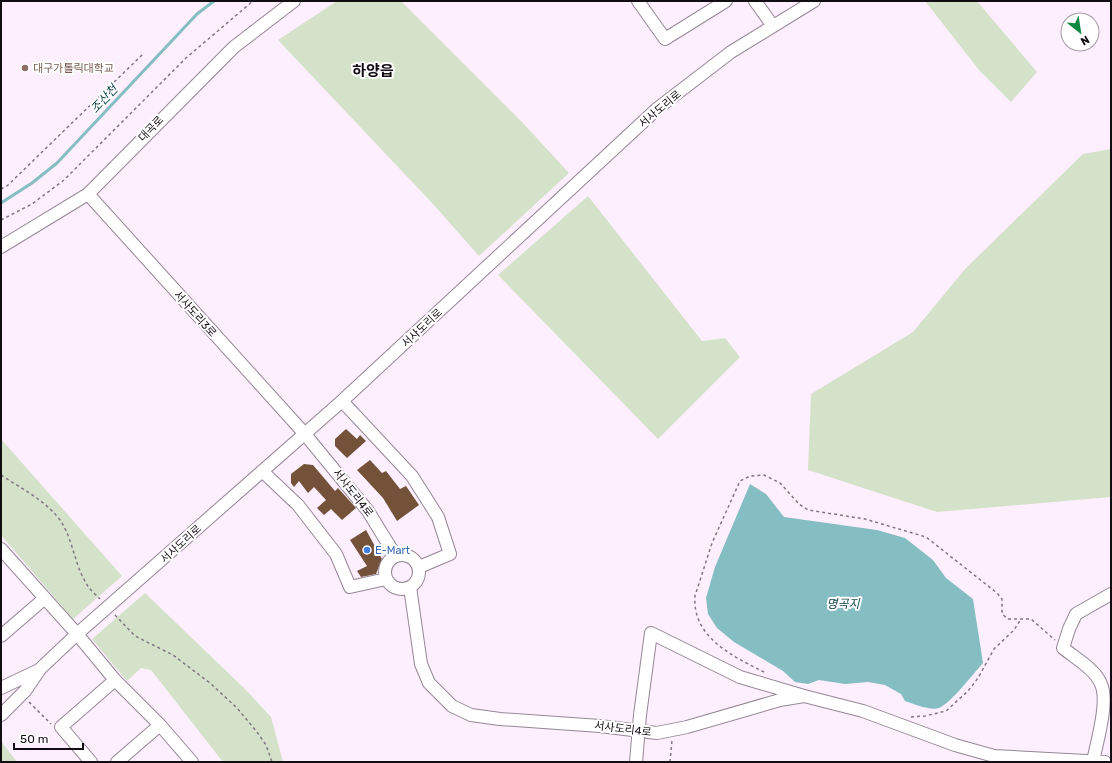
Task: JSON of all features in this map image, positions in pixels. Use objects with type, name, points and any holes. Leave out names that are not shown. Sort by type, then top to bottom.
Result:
[{"type":"street","name":"대곡로","points":[[1,247],[88,194],[234,47],[294,1]]},
{"type":"street","points":[[638,1],[665,39],[710,5],[726,1]]},
{"type":"street","points":[[755,1],[773,26]]},
{"type":"street","name":"서사도리로","points":[[40,669],[77,634],[342,401],[658,108],[731,52],[814,1]]},
{"type":"street","name":"서사도리3로","points":[[88,194],[304,433]]},
{"type":"street","points":[[342,401],[412,476],[438,517],[450,554],[419,567]]},
{"type":"street","name":"서사도리4로","points":[[304,433],[368,511],[397,556]]},
{"type":"street","points":[[262,471],[298,505],[336,554],[350,587],[386,579]]},
{"type":"street","points":[[1,549],[5,561],[45,598],[115,680],[160,725],[192,762]]},
{"type":"street","points":[[397,556],[408,556],[419,567],[417,580],[410,587],[399,589],[393,587],[386,579],[384,573],[388,562],[397,556]]},
{"type":"street","name":"서사도리4로","points":[[410,587],[421,664],[429,683],[452,706],[471,715],[500,719],[600,726],[657,733],[687,727],[780,700],[804,696]]},
{"type":"street","points":[[636,762],[640,715],[652,633],[740,677],[804,696],[863,711],[954,744],[994,756],[1099,761],[1104,697],[1102,685],[1095,675],[1063,648],[1076,614],[1111,594]]},
{"type":"street","points":[[1,636],[45,598]]},
{"type":"street","points":[[1,688],[40,669]]},
{"type":"street","points":[[1,715],[21,694],[40,669]]},
{"type":"street","points":[[91,762],[61,727],[115,680]]},
{"type":"street","points":[[117,762],[160,725]]},
{"type":"path","points":[[1,220],[32,204],[64,180],[186,58],[253,1]]},
{"type":"path","points":[[1,189],[18,176],[143,54]]},
{"type":"path","points":[[1,475],[47,505],[60,521],[74,549],[80,572],[86,584],[129,632],[173,655],[210,683],[237,708],[266,745],[272,762]]},
{"type":"path","points":[[769,675],[714,642],[702,630],[697,618],[694,604],[695,596],[712,543],[740,482],[750,476],[764,475],[780,484],[799,504],[808,510],[865,520],[926,537],[997,593],[1002,600],[1002,614],[1008,619],[1031,619],[1063,648]]},
{"type":"path","points":[[909,717],[946,712],[968,691],[978,678],[994,649],[1014,630],[1021,619]]},
{"type":"path","points":[[21,694],[50,724],[61,727]]},
{"type":"path","points":[[670,762],[673,746],[672,730]]},
{"type":"green space","points":[[337,1],[401,1],[523,123],[569,173],[479,256],[433,204],[278,40]]},
{"type":"green space","points":[[925,1],[977,1],[1037,72],[1011,102],[979,70]]},
{"type":"green space","points":[[1111,149],[1111,497],[937,512],[808,470],[811,394],[913,332],[966,268],[1083,154]]},
{"type":"green space","points":[[588,196],[702,341],[725,338],[740,357],[658,439],[498,275]]},
{"type":"green space","points":[[1,439],[122,576],[73,619],[1,535]]},
{"type":"green space","points":[[145,593],[246,690],[271,717],[283,762],[223,762],[151,670],[141,668],[127,681],[92,639]]},
{"type":"green space","points":[[1,741],[17,762],[1,762]]},
{"type":"water","name":"명곡지","points":[[750,484],[766,494],[784,517],[877,530],[905,538],[933,560],[946,578],[973,599],[983,663],[950,700],[939,708],[931,709],[905,701],[901,694],[885,685],[868,682],[845,684],[819,680],[808,684],[795,682],[783,671],[734,642],[717,628],[708,614],[706,598],[715,567]]},
{"type":"building","points":[[346,429],[357,439],[360,435],[366,441],[347,458],[335,446],[335,439]]},
{"type":"building","points":[[370,460],[382,473],[386,471],[400,489],[406,486],[419,505],[397,521],[383,498],[357,470]]},
{"type":"building","points":[[304,464],[313,465],[335,491],[338,488],[356,508],[342,520],[331,509],[324,515],[317,508],[326,500],[314,487],[308,493],[299,481],[294,487],[291,483],[291,474]]},
{"type":"building","name":"E-Mart","points":[[366,530],[382,559],[376,574],[361,577],[357,571],[367,566],[350,540]]},
{"type":"waterway","name":"조산천","points":[[1,203],[32,183],[57,163],[197,14],[214,1]]},
{"type":"place","name":"대구가톨릭대학교","points":[[25,68]]},
{"type":"place","name":"E-Mart","points":[[367,550]]},
{"type":"district","name":"하양읍","points":[[373,71]]}]
